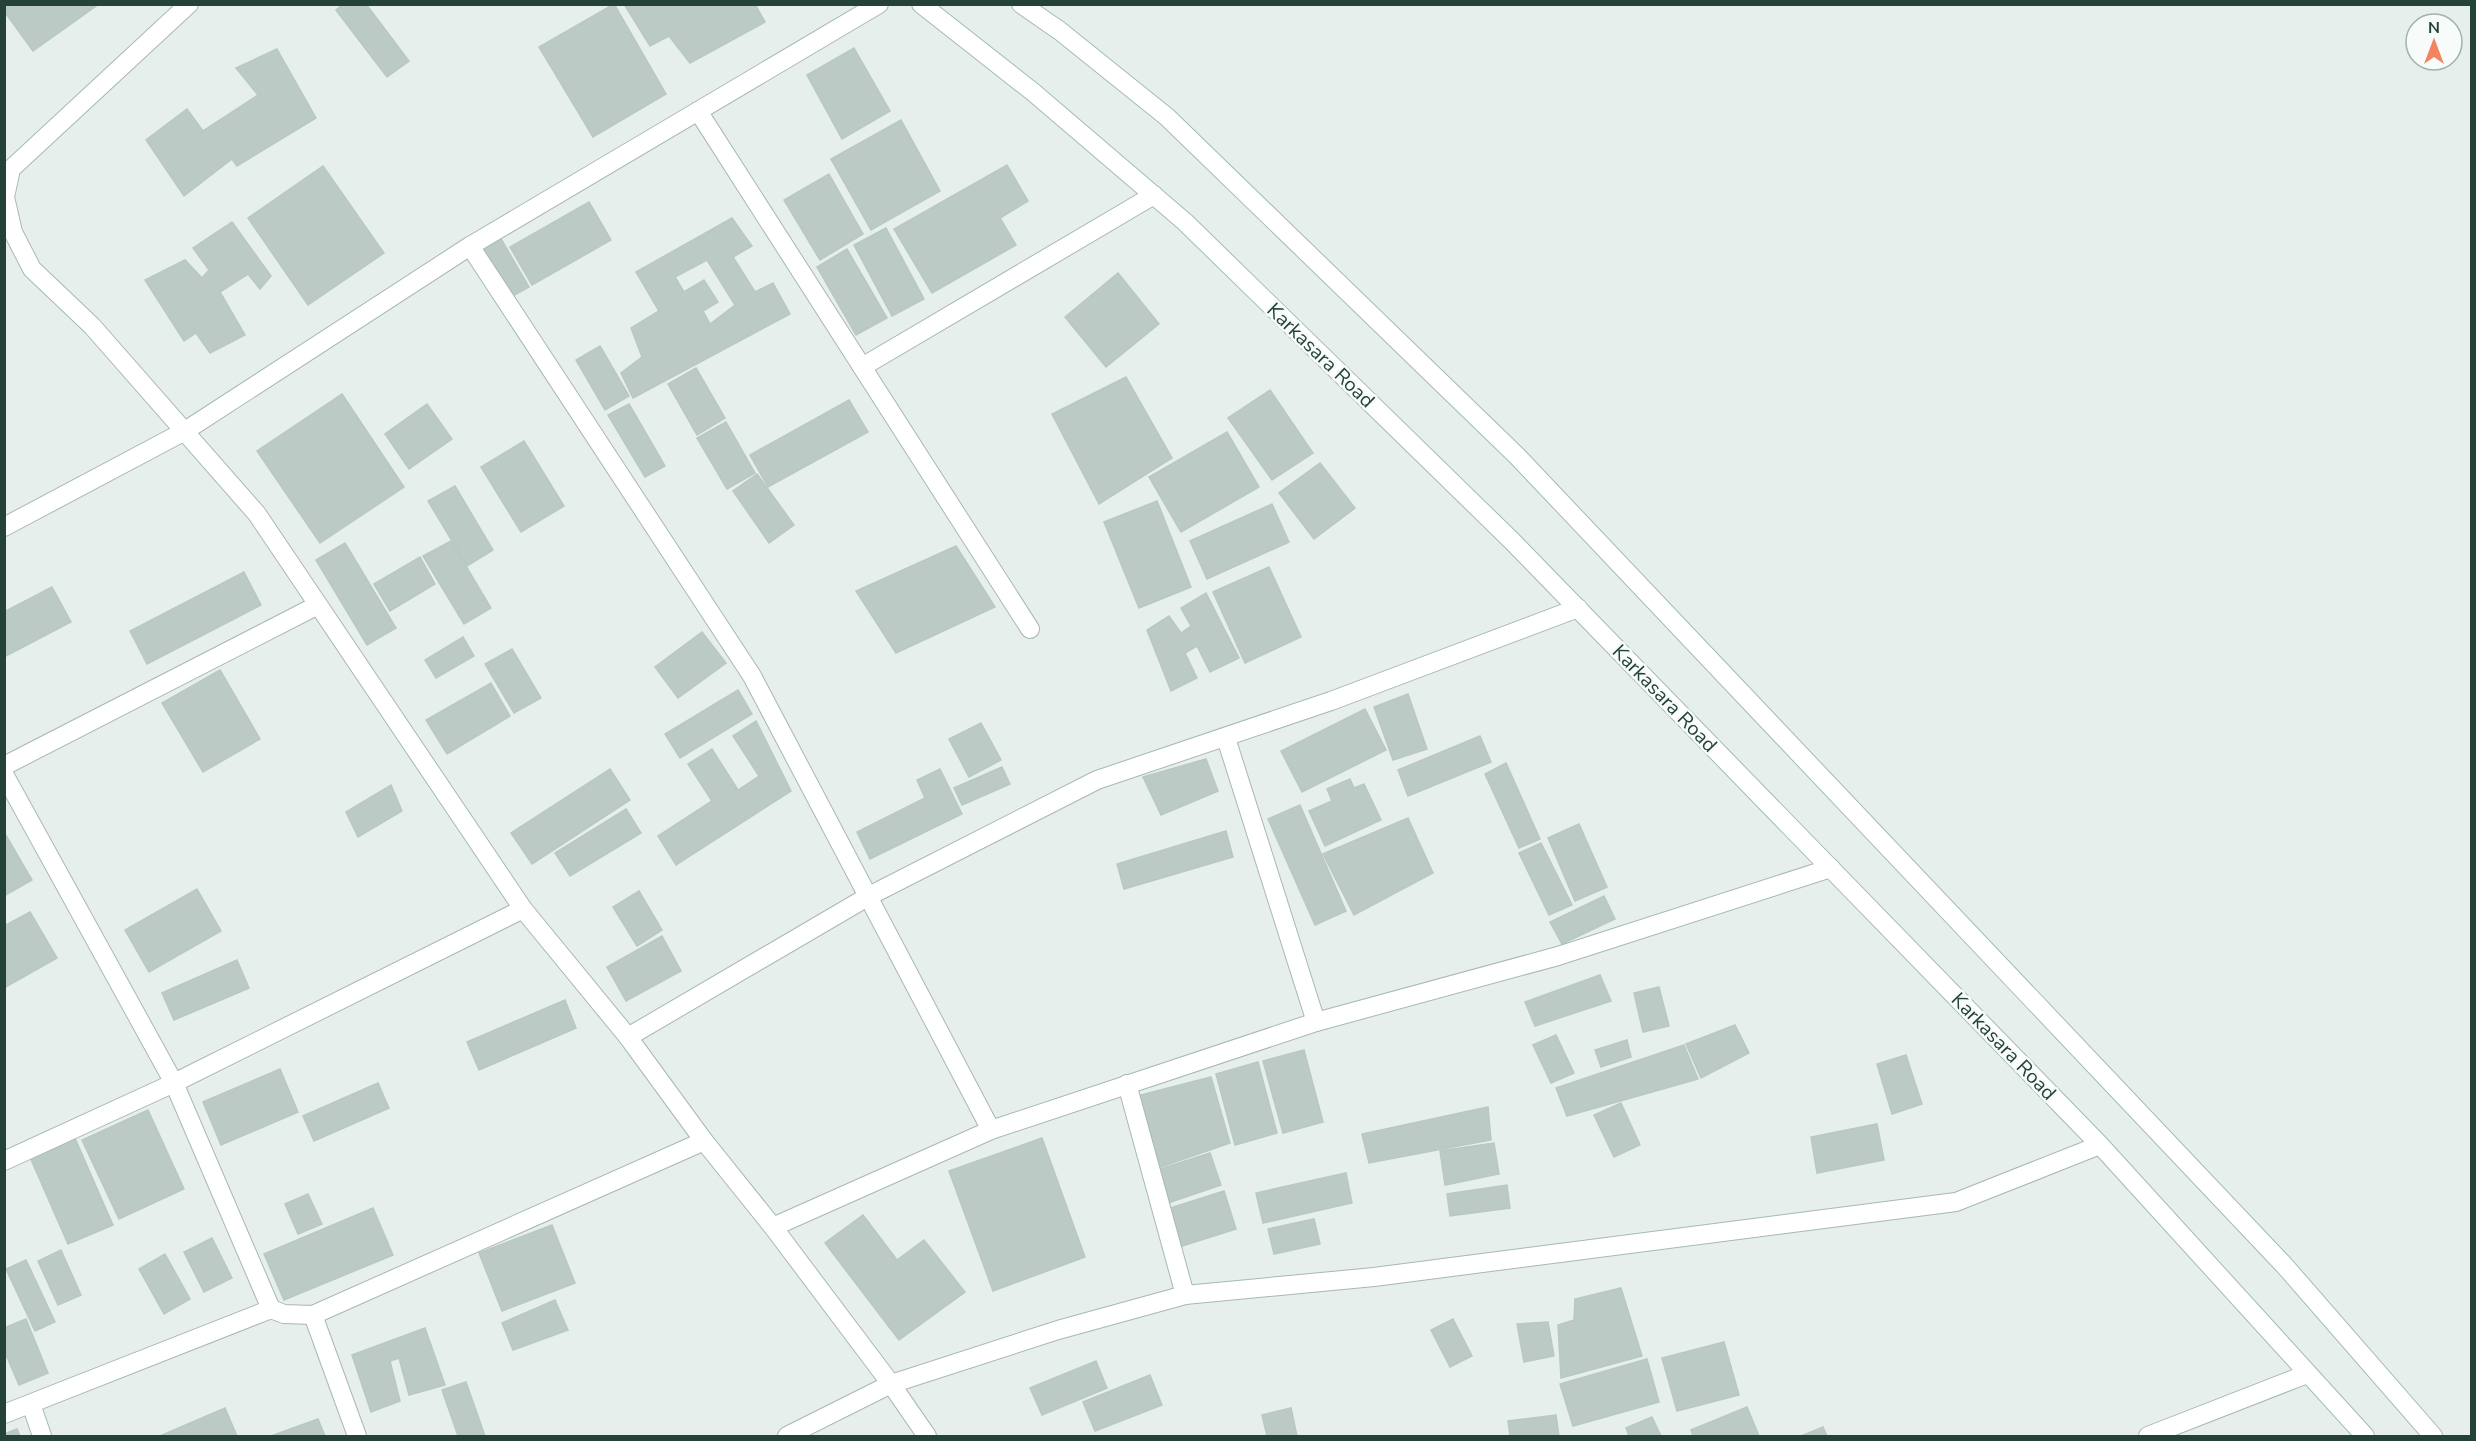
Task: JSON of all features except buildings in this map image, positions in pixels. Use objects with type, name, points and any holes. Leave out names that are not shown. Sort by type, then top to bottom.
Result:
[{"type":"street","points":[[189,4],[166,12],[11,169],[5,197],[13,232],[32,269],[92,326],[257,514],[523,909],[628,1037],[704,1141],[773,1227],[891,1384],[927,1437]]},
{"type":"street","points":[[4,527],[185,431],[470,246],[879,4]]},
{"type":"street","name":"Karkasara Road","points":[[921,4],[1033,92],[1154,195],[1277,312],[1578,608],[2100,1145],[2365,1437]]},
{"type":"street","points":[[1021,4],[1060,31],[1167,117],[1517,456],[2284,1265],[2433,1437]]},
{"type":"street","points":[[698,111],[1030,629]]},
{"type":"street","points":[[862,366],[1154,195]]},
{"type":"street","points":[[470,246],[752,676],[991,1130]]},
{"type":"street","points":[[4,766],[318,604]]},
{"type":"street","points":[[628,1037],[869,896],[1097,780],[1227,738],[1578,608]]},
{"type":"street","points":[[1227,738],[1316,1022]]},
{"type":"street","points":[[4,774],[174,1083],[271,1309]]},
{"type":"street","points":[[773,1227],[991,1130],[1316,1022],[1558,956],[1831,868]]},
{"type":"street","points":[[4,1161],[174,1083],[523,909]]},
{"type":"street","points":[[1127,1084],[1185,1295]]},
{"type":"street","points":[[4,1414],[271,1309],[284,1314],[313,1315],[704,1141]]},
{"type":"street","points":[[787,1437],[891,1384],[1058,1329],[1185,1295],[1374,1277],[1956,1202],[2100,1145]]},
{"type":"street","points":[[313,1315],[357,1437]]},
{"type":"street","points":[[2148,1437],[2307,1374]]},
{"type":"street","points":[[31,1404],[42,1437]]}]
